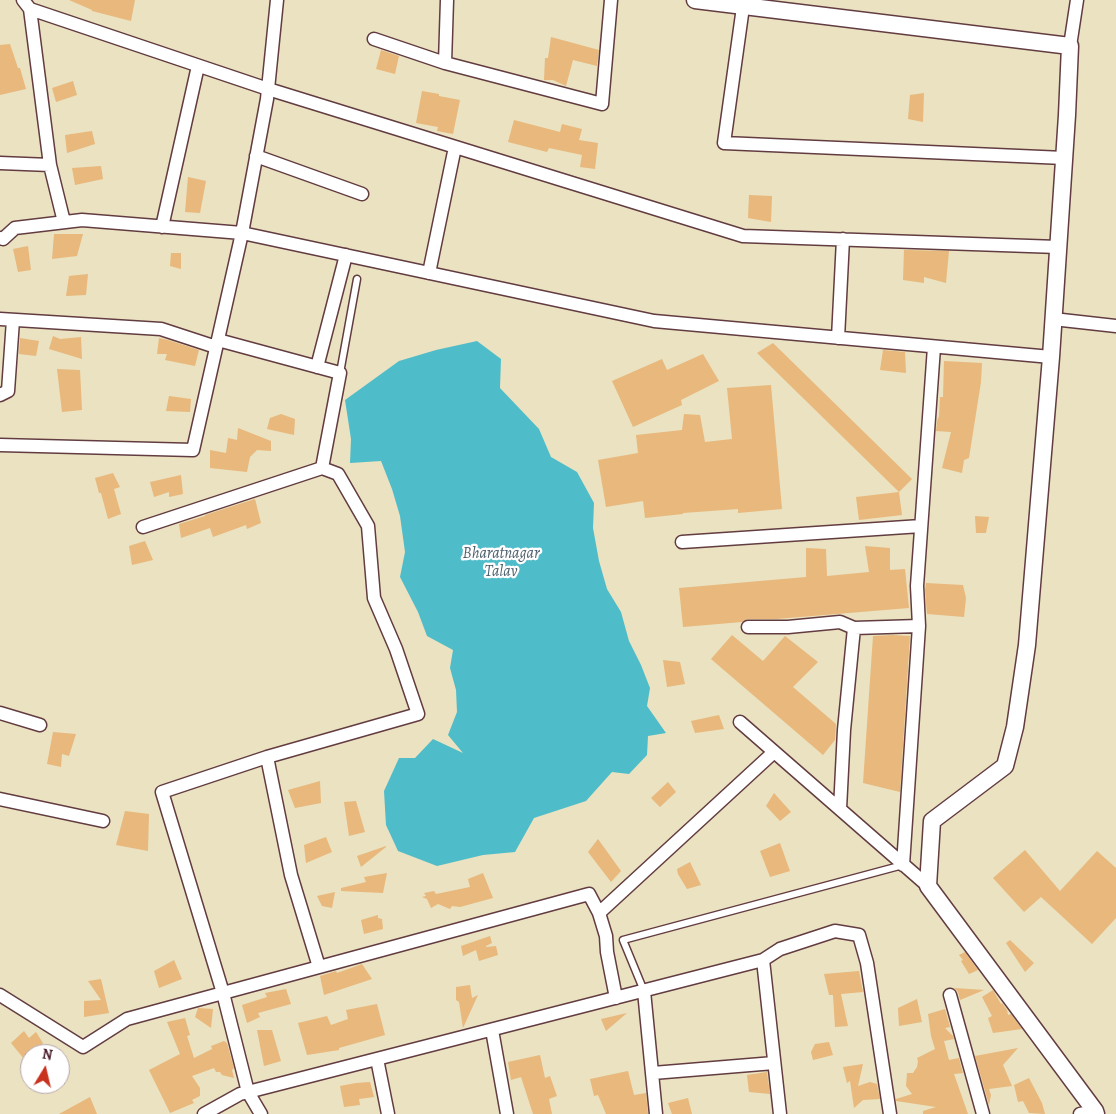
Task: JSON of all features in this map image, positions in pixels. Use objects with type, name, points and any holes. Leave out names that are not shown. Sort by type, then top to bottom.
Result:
[{"type":"street","points":[[0,445],[193,450],[242,233],[268,89],[276,0]]},
{"type":"street","points":[[445,63],[447,0]]},
{"type":"street","points":[[374,39],[445,63],[602,104],[611,0]]},
{"type":"street","points":[[695,0],[744,3],[1070,46]]},
{"type":"street","points":[[928,886],[932,821],[1005,766],[1015,727],[1027,645],[1051,357],[1070,46],[1077,0]]},
{"type":"street","points":[[744,3],[724,143],[1064,158]]},
{"type":"street","points":[[64,222],[50,165],[27,4],[198,66],[268,89],[743,236],[1058,247]]},
{"type":"street","points":[[162,226],[198,66]]},
{"type":"street","points":[[429,273],[456,147]]},
{"type":"street","points":[[256,156],[362,194]]},
{"type":"street","points":[[0,163],[50,165]]},
{"type":"street","points":[[0,238],[3,239],[15,228],[82,220],[242,233],[654,321],[1051,357]]},
{"type":"street","points":[[838,338],[844,239]]},
{"type":"street","points":[[317,367],[346,255]]},
{"type":"street","points":[[0,395],[8,391],[6,319],[161,329],[340,373],[322,468]]},
{"type":"street","points":[[1053,319],[1116,326]]},
{"type":"street","points":[[903,865],[919,626],[917,586],[934,347]]},
{"type":"street","points":[[143,528],[322,468],[338,474],[368,526],[374,598],[396,649],[418,714],[267,757],[162,792],[223,993],[248,1092],[261,1114]]},
{"type":"street","points":[[682,542],[921,526]]},
{"type":"street","points":[[748,627],[788,627],[840,622],[854,628],[919,626]]},
{"type":"street","points":[[840,809],[844,730],[854,628]]},
{"type":"street","points":[[0,713],[40,726]]},
{"type":"street","points":[[740,722],[928,886],[1090,1113]]},
{"type":"street","points":[[599,912],[774,752]]},
{"type":"street","points":[[267,757],[291,875],[319,967]]},
{"type":"street","points":[[0,799],[103,821]]},
{"type":"street","points":[[0,995],[83,1047],[127,1019],[588,894],[599,912],[606,936],[607,952],[616,998]]},
{"type":"street","points":[[204,1114],[240,1094],[763,960],[780,949],[835,931],[860,935],[867,963],[890,1114]]},
{"type":"street","points":[[763,960],[780,1114]]},
{"type":"street","points":[[644,991],[656,1114]]},
{"type":"street","points":[[950,995],[983,1114]]},
{"type":"street","points":[[492,1030],[507,1114]]},
{"type":"street","points":[[377,1059],[388,1114]]},
{"type":"street","points":[[653,1073],[774,1063]]},
{"type":"lane","points":[[340,373],[357,280]]},
{"type":"lane","points":[[644,991],[623,940],[903,865]]},
{"type":"water","name":"Bharatnagar Talav","points":[[477,341],[501,359],[500,388],[539,429],[551,457],[577,472],[594,503],[593,528],[599,561],[607,589],[621,612],[629,641],[650,688],[647,706],[666,733],[648,736],[647,755],[629,774],[612,772],[586,801],[534,818],[515,852],[483,855],[437,866],[398,851],[386,825],[384,791],[399,758],[415,758],[433,739],[463,753],[448,735],[457,712],[456,690],[450,668],[453,650],[427,636],[418,612],[400,577],[405,552],[400,516],[381,461],[350,463],[351,439],[345,400],[399,361]]},
{"type":"building","points":[[69,0],[135,0],[131,21],[92,11]]},
{"type":"building","points":[[551,37],[599,50],[597,66],[573,60],[566,86],[553,80],[544,80],[545,58],[548,58]]},
{"type":"building","points":[[10,44],[26,89],[0,95],[0,45]]},
{"type":"building","points":[[381,50],[399,56],[395,74],[376,69]]},
{"type":"building","points":[[73,81],[77,95],[56,102],[52,88]]},
{"type":"building","points":[[422,91],[460,100],[453,134],[437,131],[438,127],[416,123]]},
{"type":"building","points":[[924,93],[923,122],[908,119],[910,95]]},
{"type":"building","points":[[514,120],[560,132],[562,124],[582,129],[579,140],[598,143],[595,169],[580,167],[582,155],[549,148],[547,152],[508,142]]},
{"type":"building","points":[[92,131],[95,144],[67,153],[65,135]]},
{"type":"building","points":[[101,166],[103,179],[75,185],[72,168]]},
{"type":"building","points":[[188,177],[206,181],[200,213],[185,212]]},
{"type":"building","points":[[749,195],[772,196],[771,222],[748,218]]},
{"type":"building","points":[[54,234],[83,234],[77,256],[52,259]]},
{"type":"building","points":[[28,246],[31,270],[18,272],[13,249]]},
{"type":"building","points":[[904,250],[949,251],[946,283],[924,277],[924,283],[903,280]]},
{"type":"building","points":[[171,253],[181,253],[181,269],[170,266]]},
{"type":"building","points":[[88,274],[86,295],[66,296],[69,276]]},
{"type":"building","points":[[53,336],[60,339],[81,337],[82,359],[49,349]]},
{"type":"building","points":[[20,338],[39,341],[36,356],[19,354]]},
{"type":"building","points":[[159,338],[199,350],[195,366],[165,360],[167,354],[157,354]]},
{"type":"building","points":[[773,343],[912,479],[899,492],[757,353]]},
{"type":"building","points":[[883,350],[905,352],[906,373],[880,370]]},
{"type":"building","points":[[703,354],[719,381],[681,400],[682,405],[633,427],[612,381],[662,359],[667,370]]},
{"type":"building","points":[[944,361],[982,363],[981,382],[969,458],[964,460],[962,473],[942,468],[951,432],[936,431],[940,397],[943,397]]},
{"type":"building","points":[[57,369],[80,370],[82,410],[62,412]]},
{"type":"building","points":[[771,385],[782,509],[738,513],[738,509],[645,518],[643,501],[606,507],[598,460],[638,453],[636,435],[682,430],[684,414],[700,415],[705,442],[732,439],[727,388]]},
{"type":"building","points":[[169,396],[191,399],[190,412],[166,411]]},
{"type":"building","points":[[281,414],[295,419],[294,435],[267,429],[270,418]]},
{"type":"building","points":[[238,428],[271,441],[271,451],[257,450],[250,457],[247,472],[210,468],[210,450],[226,453],[228,438],[237,440]]},
{"type":"building","points":[[113,473],[120,487],[114,489],[121,514],[108,519],[95,478]]},
{"type":"building","points":[[181,475],[183,494],[169,497],[169,492],[154,497],[150,482]]},
{"type":"building","points":[[899,492],[902,515],[859,520],[856,497]]},
{"type":"building","points":[[255,499],[261,523],[247,529],[246,525],[213,537],[210,528],[181,538],[179,524]]},
{"type":"building","points":[[975,516],[989,517],[986,533],[976,533]]},
{"type":"building","points":[[145,541],[153,560],[132,565],[129,546]]},
{"type":"building","points":[[865,546],[890,548],[890,570],[905,569],[909,608],[776,619],[748,619],[742,622],[683,627],[679,588],[806,577],[806,548],[826,549],[827,576],[869,572]]},
{"type":"building","points":[[926,583],[963,585],[966,598],[964,617],[927,614]]},
{"type":"building","points":[[732,635],[763,661],[785,636],[818,662],[793,687],[836,724],[835,740],[823,755],[711,659]]},
{"type":"building","points":[[873,636],[910,636],[900,792],[863,783]]},
{"type":"building","points":[[663,660],[680,662],[685,684],[667,687]]},
{"type":"building","points":[[719,715],[724,729],[695,733],[691,721]]},
{"type":"building","points":[[53,732],[76,734],[69,756],[62,754],[61,767],[47,764]]},
{"type":"building","points":[[320,781],[321,803],[295,808],[288,790]]},
{"type":"building","points":[[668,782],[676,792],[660,807],[651,798]]},
{"type":"building","points":[[774,793],[791,812],[780,821],[766,806]]},
{"type":"building","points":[[356,801],[365,832],[349,836],[344,802]]},
{"type":"building","points":[[125,811],[149,814],[148,851],[116,845]]},
{"type":"building","points":[[326,837],[332,852],[306,863],[304,845]]},
{"type":"building","points":[[598,839],[621,871],[611,882],[588,852]]},
{"type":"building","points":[[780,843],[790,871],[770,877],[760,851]]},
{"type":"building","points":[[386,847],[361,867],[357,856]]},
{"type":"building","points":[[1025,850],[1060,891],[1097,851],[1116,868],[1116,918],[1092,944],[1041,897],[1024,912],[993,878]]},
{"type":"building","points":[[690,862],[701,885],[687,889],[677,869]]},
{"type":"building","points":[[387,873],[383,893],[341,891],[341,888],[366,882],[364,877]]},
{"type":"building","points":[[483,873],[493,898],[460,907],[452,906],[450,909],[438,904],[431,908],[427,899],[422,897],[426,896],[424,893],[434,891],[436,894],[470,887],[468,879]]},
{"type":"building","points":[[335,892],[332,908],[322,906],[317,896]]},
{"type":"building","points":[[378,915],[378,918],[382,919],[383,929],[364,934],[361,920]]},
{"type":"building","points":[[490,936],[492,943],[486,947],[496,946],[498,955],[479,961],[476,950],[463,956],[461,946]]},
{"type":"building","points":[[1010,940],[1034,963],[1025,972],[1006,943]]},
{"type":"building","points":[[965,952],[978,970],[969,974],[959,955]]},
{"type":"building","points":[[174,960],[182,979],[159,988],[154,971]]},
{"type":"building","points":[[362,964],[372,979],[324,995],[320,976],[336,971],[337,973]]},
{"type":"building","points":[[859,971],[863,992],[841,994],[848,1026],[835,1027],[833,995],[829,995],[824,974]]},
{"type":"building","points":[[101,979],[109,1013],[84,1017],[84,1001],[101,1000],[88,981]]},
{"type":"building","points":[[470,985],[472,998],[478,995],[463,1028],[459,1002],[456,1000],[456,987]]},
{"type":"building","points":[[954,988],[984,990],[960,1000],[958,992]]},
{"type":"building","points":[[286,989],[291,1004],[258,1013],[260,1017],[247,1023],[242,1005],[267,997],[265,993]]},
{"type":"building","points":[[993,990],[1007,1010],[1008,1015],[1011,1014],[1022,1029],[993,1033],[988,1018],[992,1016],[982,997]]},
{"type":"building","points":[[917,999],[922,1022],[899,1026],[898,1008]]},
{"type":"building","points":[[377,1004],[385,1035],[339,1048],[339,1050],[307,1055],[298,1023],[327,1016],[331,1025],[348,1019],[346,1010]]},
{"type":"building","points":[[198,1008],[213,1009],[211,1028],[195,1017]]},
{"type":"building","points":[[945,1009],[950,1027],[945,1028],[954,1039],[944,1041],[949,1060],[959,1058],[963,1073],[954,1074],[968,1114],[923,1114],[923,1111],[936,1107],[896,1101],[896,1099],[912,1094],[906,1086],[907,1073],[913,1073],[917,1067],[917,1058],[935,1049],[928,1014]]},
{"type":"building","points":[[627,1013],[606,1031],[601,1019]]},
{"type":"building","points":[[185,1018],[190,1035],[187,1036],[194,1058],[212,1049],[211,1046],[224,1041],[227,1043],[234,1068],[232,1070],[234,1078],[216,1072],[214,1068],[192,1076],[200,1088],[200,1096],[192,1100],[194,1103],[170,1113],[149,1070],[180,1054],[167,1022]]},
{"type":"building","points":[[257,1030],[272,1030],[281,1061],[264,1066]]},
{"type":"building","points":[[24,1031],[29,1038],[36,1032],[43,1043],[20,1044],[20,1054],[11,1043]]},
{"type":"building","points":[[829,1042],[833,1055],[813,1060],[811,1052],[815,1044]]},
{"type":"building","points":[[1018,1048],[1003,1065],[1012,1086],[989,1089],[991,1095],[989,1105],[975,1056]]},
{"type":"building","points":[[540,1055],[545,1078],[550,1076],[557,1096],[549,1099],[552,1114],[533,1114],[521,1077],[511,1080],[508,1062]]},
{"type":"building","points":[[863,1064],[858,1086],[870,1082],[877,1084],[880,1099],[863,1100],[854,1108],[850,1081],[847,1083],[843,1067]]},
{"type":"building","points":[[628,1071],[634,1095],[646,1093],[648,1114],[606,1114],[598,1095],[594,1096],[590,1079]]},
{"type":"building","points":[[767,1072],[770,1094],[749,1092],[747,1075]]},
{"type":"building","points":[[1029,1078],[1042,1103],[1045,1114],[1029,1113],[1023,1101],[1018,1102],[1014,1085]]},
{"type":"building","points":[[370,1082],[374,1097],[359,1099],[360,1105],[344,1107],[340,1086]]},
{"type":"building","points":[[90,1097],[97,1114],[59,1114]]},
{"type":"building","points":[[688,1098],[692,1114],[672,1114],[668,1103]]}]
